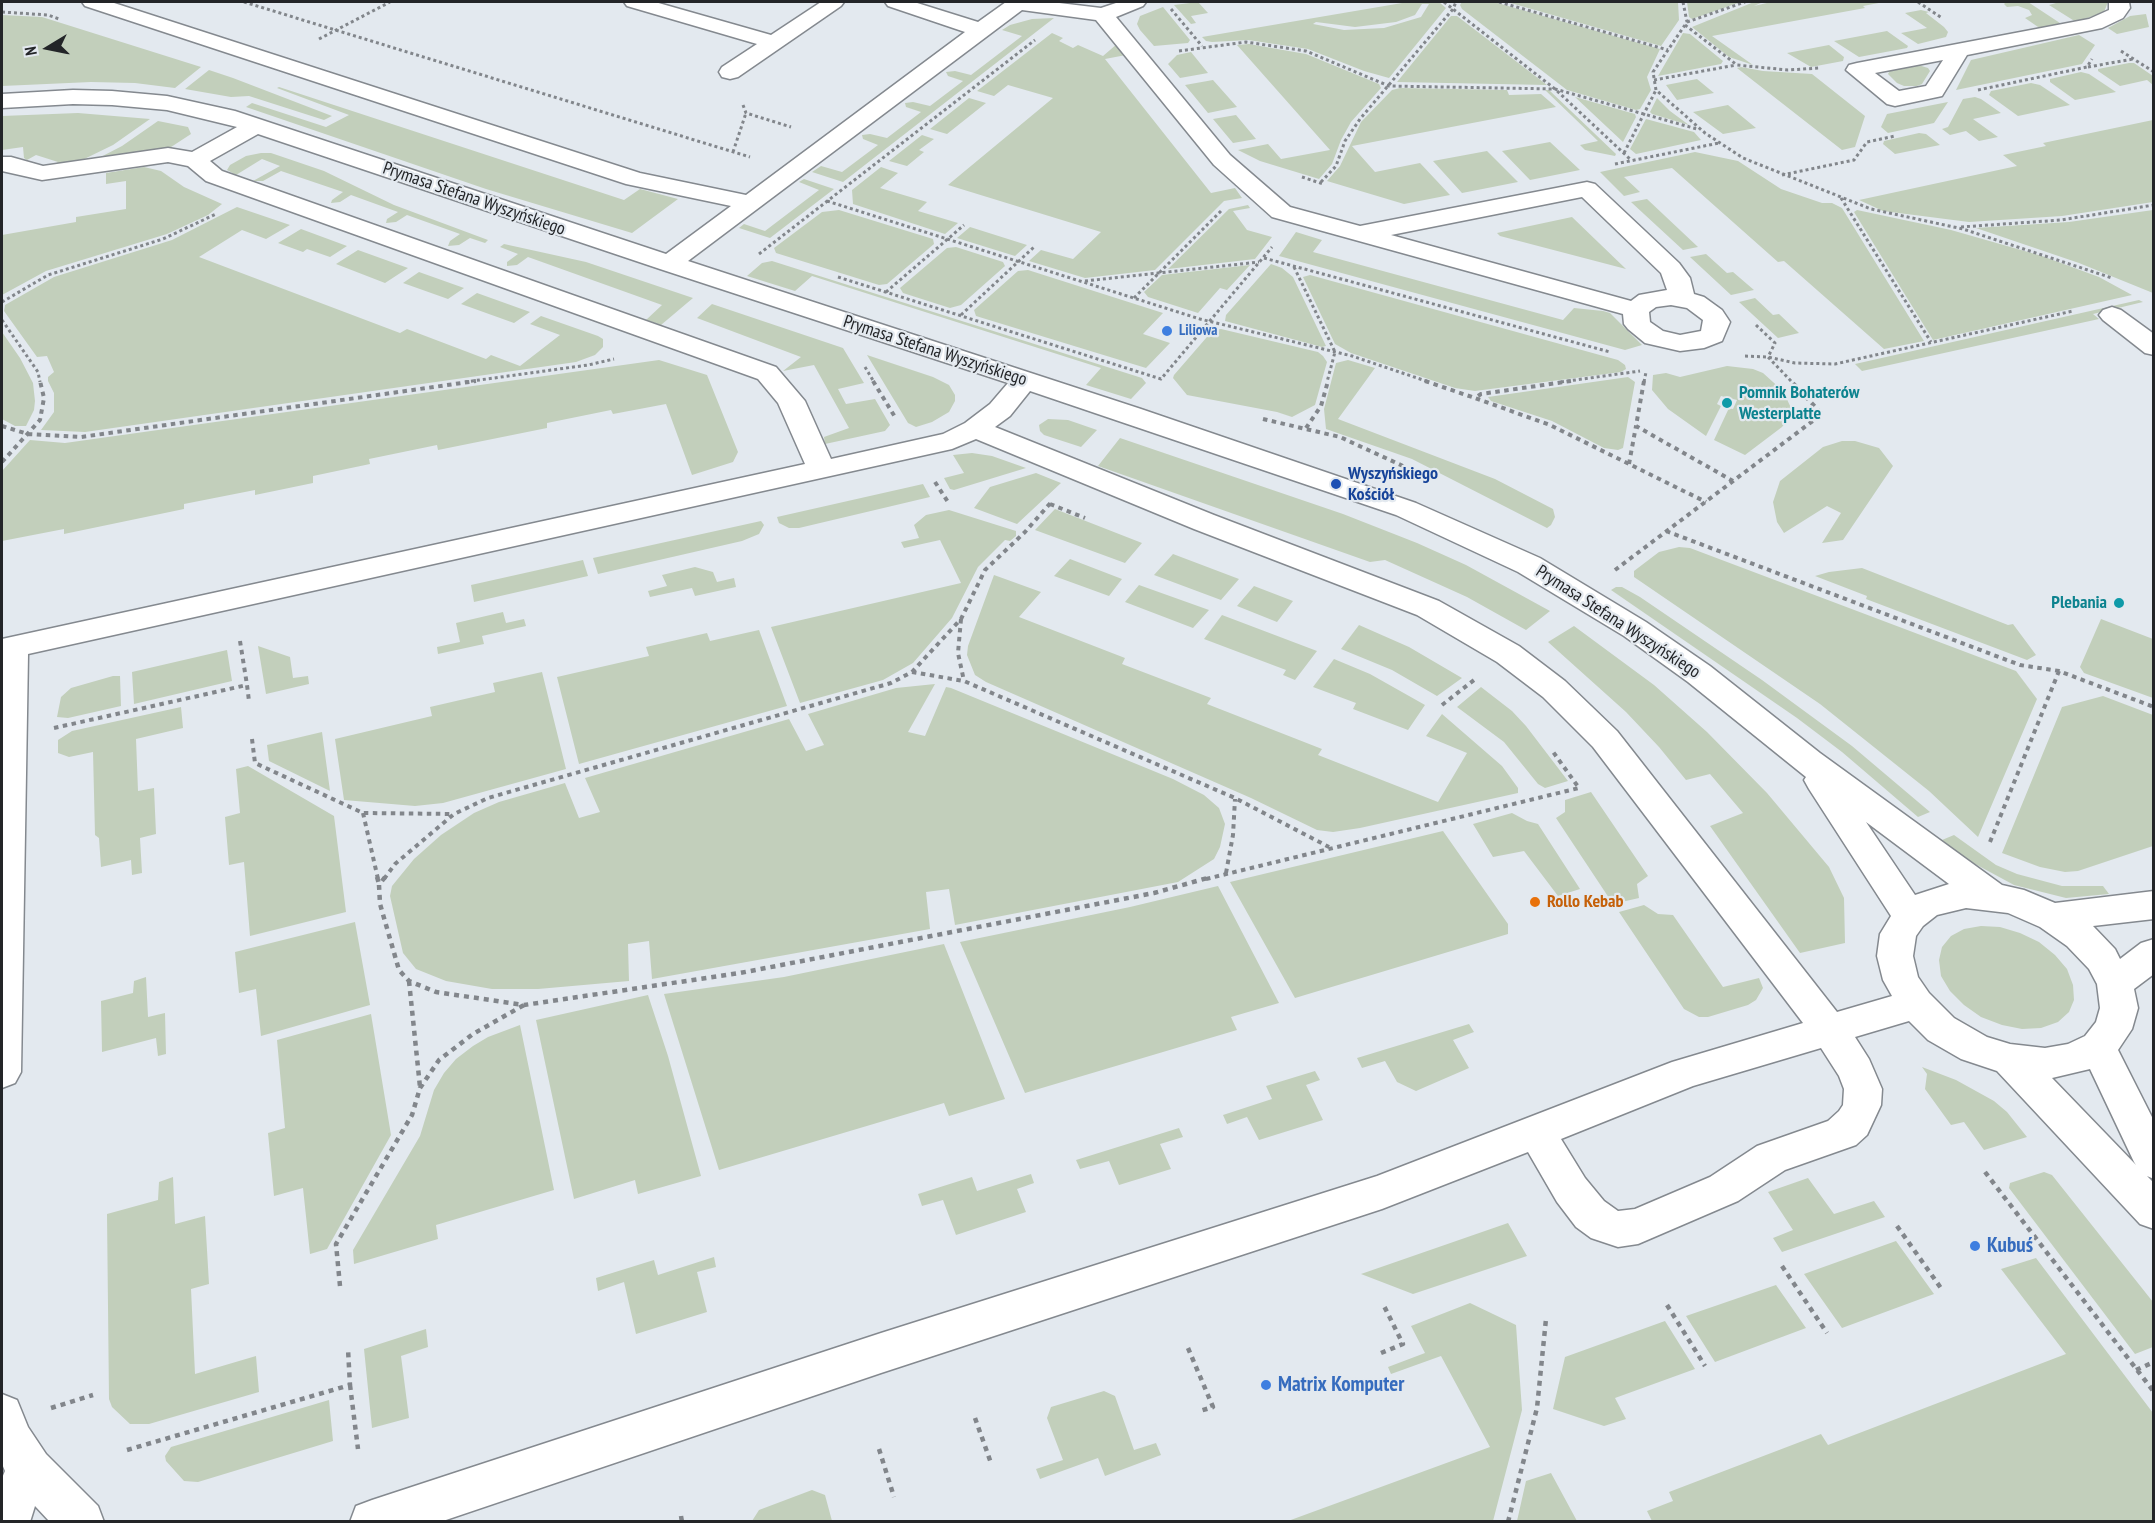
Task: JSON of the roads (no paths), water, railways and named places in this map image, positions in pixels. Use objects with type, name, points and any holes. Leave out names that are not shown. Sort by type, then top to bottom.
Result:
[{"type":"street","points":[[92,2],[634,178],[748,204]]},
{"type":"street","points":[[634,2],[774,42]]},
{"type":"street","points":[[730,72],[834,2]]},
{"type":"street","points":[[895,2],[980,30]]},
{"type":"street","points":[[669,264],[1018,2],[1103,15],[1136,2]]},
{"type":"street","points":[[1959,51],[2096,24],[2116,14],[2120,8],[2119,2]]},
{"type":"street","points":[[1103,15],[1222,160],[1281,212],[1356,235],[1635,310]]},
{"type":"street","name":"Prymasa Stefana Wyszyńskiego","points":[[2,101],[73,97],[155,102],[193,108],[257,125],[1406,509],[1468,535],[1583,595],[1699,674],[1808,761],[1991,896]]},
{"type":"street","points":[[195,160],[257,125]]},
{"type":"street","points":[[2,164],[11,164],[42,173],[168,155],[195,160],[214,176],[767,373],[791,401],[822,470]]},
{"type":"street","points":[[1356,235],[1587,189],[1670,268],[1682,289],[1682,299]]},
{"type":"street","points":[[1682,299],[1695,302],[1713,315],[1717,322],[1713,335],[1693,343],[1667,341],[1644,331],[1637,324],[1635,310],[1648,300],[1682,299]]},
{"type":"street","points":[[2112,315],[2154,347]]},
{"type":"street","points":[[2,1072],[7,648],[952,441],[975,429],[1000,410],[1025,380]]},
{"type":"street","points":[[975,429],[1183,514],[1428,608],[1500,648],[1554,689],[1605,739],[1828,1028],[1856,1070],[1863,1089],[1862,1105],[1853,1123],[1842,1133],[1771,1158],[1724,1189],[1638,1226],[1618,1229],[1605,1225],[1590,1214],[1571,1190],[1536,1131]]},
{"type":"street","name":"Prymasa Stefana Wyszyńskiego","points":[[1808,761],[1910,916]]},
{"type":"street","points":[[1966,895],[1991,896],[2012,900],[2053,917],[2080,936],[2102,958],[2115,984],[2119,1008],[2113,1029],[2098,1047],[2075,1059],[2045,1064],[2010,1060],[1974,1048],[1941,1029],[1916,1004],[1901,980],[1895,956],[1898,934],[1910,916],[1925,905],[1944,898],[1966,895]]},
{"type":"street","points":[[2053,917],[2154,905]]},
{"type":"street","points":[[2115,984],[2154,953]]},
{"type":"street","points":[[372,1521],[892,1349],[1382,1191],[1685,1073],[1828,1028],[1916,1004]]},
{"type":"street","points":[[2098,1047],[2154,1162]]},
{"type":"street","points":[[2010,1060],[2154,1211]]},
{"type":"street","points":[[2,1415],[9,1437],[30,1469],[82,1521]]},
{"type":"street","points":[[7,1521],[14,1500],[30,1469]]},
{"type":"place","name":"Liliowa","points":[[1167,331]]},
{"type":"place","name":"Pomnik Bohaterów Westerplatte","points":[[1727,403]]},
{"type":"place","name":"Wyszyńskiego Kościół","points":[[1336,484]]},
{"type":"place","name":"Plebania","points":[[2119,603]]},
{"type":"place","name":"Rollo Kebab","points":[[1535,902]]},
{"type":"place","name":"Kubuś","points":[[1975,1246]]},
{"type":"place","name":"Matrix Komputer","points":[[1266,1385]]}]
